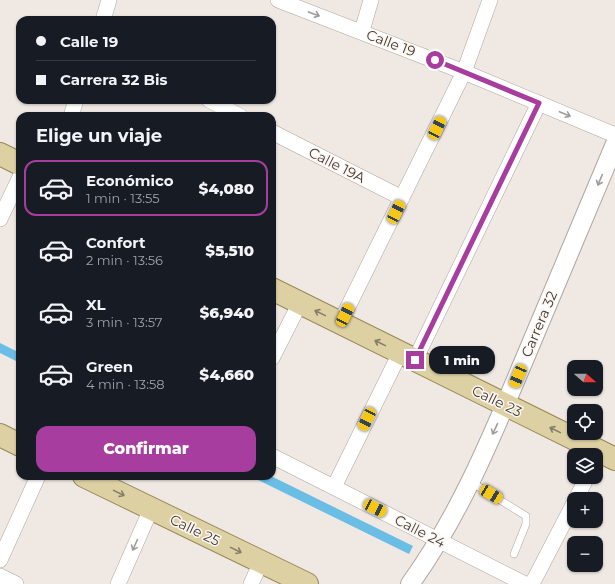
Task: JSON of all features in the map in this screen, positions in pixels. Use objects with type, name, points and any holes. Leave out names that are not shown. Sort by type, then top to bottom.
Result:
[{"type":"main road","points":[[0,154],[16,162]]},
{"type":"main road","name":"Calle 23","points":[[276,291],[506,405],[604,457]]},
{"type":"main road","points":[[0,435],[16,443]]},
{"type":"main road","name":"Calle 25","points":[[92,480],[306,584]]},
{"type":"street","points":[[104,16],[109,0]]},
{"type":"street","name":"Calle 19","points":[[278,0],[362,31],[615,135]]},
{"type":"street","points":[[362,31],[371,0]]},
{"type":"street","points":[[340,323],[464,72],[490,0]]},
{"type":"street","points":[[334,487],[407,356],[539,103]]},
{"type":"street","points":[[217,104],[232,112]]},
{"type":"street","name":"Calle 19A","points":[[276,134],[402,198]]},
{"type":"street","name":"Carrera 32","points":[[411,583],[436,546],[471,482],[506,405],[615,144]]},
{"type":"street","points":[[0,219],[16,185]]},
{"type":"street","points":[[276,350],[300,303]]},
{"type":"street","name":"Calle 24","points":[[276,458],[334,487],[436,546],[526,584]]},
{"type":"street","points":[[0,560],[36,480]]},
{"type":"street","points":[[118,584],[151,509]]},
{"type":"street","points":[[532,584],[567,516]]},
{"type":"street","points":[[251,584],[261,562]]},
{"type":"street","points":[[0,576],[16,584]]},
{"type":"lane","points":[[471,482],[526,516],[526,524],[514,554]]},
{"type":"water","points":[[0,343],[16,351],[16,361],[0,353]]},
{"type":"water","points":[[276,478],[413,546],[409,554],[258,480],[276,480]]},
{"type":"route","points":[[415,360],[539,103],[435,60]]}]
